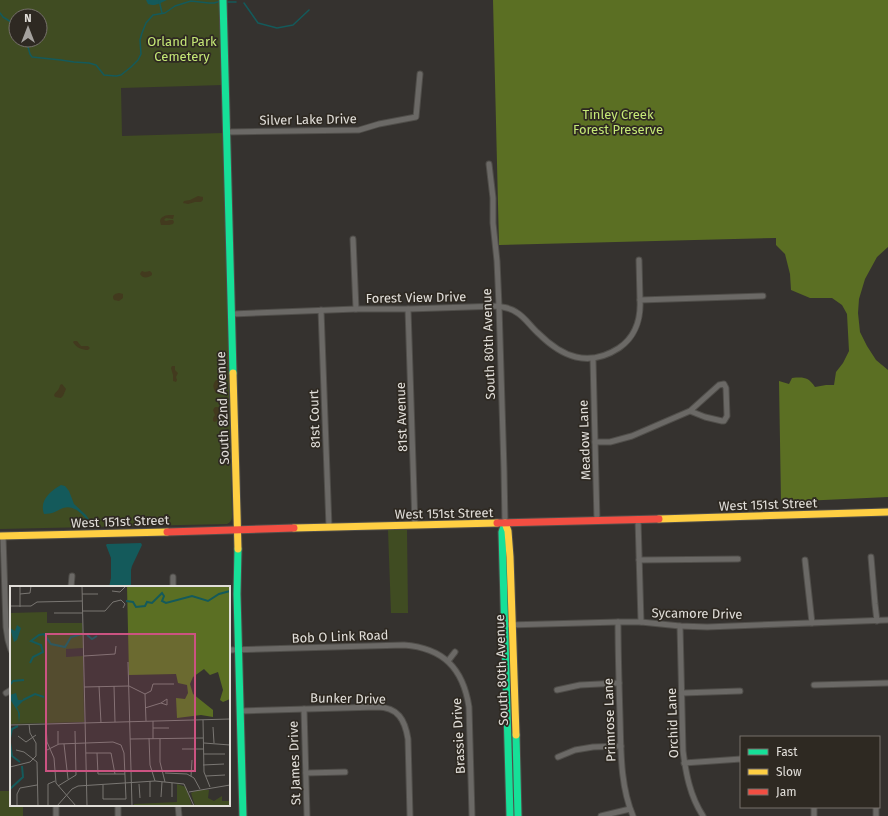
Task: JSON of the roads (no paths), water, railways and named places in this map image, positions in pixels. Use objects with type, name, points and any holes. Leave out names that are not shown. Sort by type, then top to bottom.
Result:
[{"type":"street","name":"South 82nd Avenue","points":[[223,0],[238,530],[237,594],[243,816]]},
{"type":"street","name":"Silver Lake Drive","points":[[227,132],[359,130],[379,124],[416,117],[420,74]]},
{"type":"street","name":"South 80th Avenue","points":[[489,164],[493,198],[493,223],[499,306],[504,462],[504,523],[508,531],[509,541],[508,625],[510,816]]},
{"type":"street","points":[[353,239],[356,309]]},
{"type":"street","name":"Forest View Drive","points":[[232,314],[321,310],[499,306],[510,308],[524,317],[536,332],[555,348],[574,357],[593,359],[615,350],[624,344],[629,340],[636,328],[640,311],[639,260]]},
{"type":"street","points":[[640,300],[764,296]]},
{"type":"street","name":"81st Avenue","points":[[408,309],[415,525]]},
{"type":"street","name":"81st Court","points":[[321,310],[329,527]]},
{"type":"street","name":"Meadow Lane","points":[[593,359],[597,520]]},
{"type":"street","points":[[595,442],[610,442],[632,436],[690,411],[713,389],[724,384],[726,388],[727,416],[724,421],[722,422],[705,417],[690,411]]},
{"type":"street","name":"West 151st Street","points":[[2,536],[888,512]]},
{"type":"street","points":[[638,519],[641,622]]},
{"type":"street","points":[[2,536],[6,627],[10,647]]},
{"type":"street","points":[[871,557],[878,621]]},
{"type":"street","points":[[640,560],[738,560]]},
{"type":"street","points":[[806,560],[812,623]]},
{"type":"street","points":[[71,586],[72,576]]},
{"type":"street","points":[[173,576],[173,586]]},
{"type":"street","name":"Sycamore Drive","points":[[508,625],[641,622],[707,627],[888,620]]},
{"type":"street","name":"Primrose Lane","points":[[618,622],[623,780],[630,809],[634,816]]},
{"type":"street","name":"South 80th Avenue","points":[[508,625],[518,816]]},
{"type":"street","name":"Orchid Lane","points":[[680,626],[684,763],[695,802],[703,816]]},
{"type":"street","name":"Bob O Link Road","points":[[230,650],[404,645],[428,649],[448,661]]},
{"type":"street","points":[[448,661],[455,652]]},
{"type":"street","name":"Brassie Drive","points":[[448,661],[456,670],[467,694],[469,707],[472,816]]},
{"type":"street","points":[[557,690],[580,685],[619,683]]},
{"type":"street","points":[[814,685],[888,683]]},
{"type":"street","points":[[682,693],[740,691]]},
{"type":"street","name":"Bunker Drive","points":[[240,711],[380,707],[392,710],[398,714],[403,721],[408,739],[410,816]]},
{"type":"street","name":"St James Drive","points":[[304,709],[307,816]]},
{"type":"street","points":[[558,757],[575,750],[593,747],[621,746]]},
{"type":"street","points":[[684,763],[740,759]]},
{"type":"street","points":[[306,773],[345,772]]},
{"type":"street","points":[[601,816],[630,809]]},
{"type":"water","points":[[146,0],[167,0],[153,5],[148,4]]},
{"type":"water","points":[[61,485],[65,486],[69,491],[74,504],[86,515],[92,524],[90,524],[75,509],[67,507],[52,513],[44,514],[43,505],[46,497],[49,493]]},
{"type":"water","points":[[141,543],[142,545],[131,570],[131,586],[109,586],[111,578],[111,558],[106,545]]},
{"type":"waterway","points":[[159,0],[162,13]]},
{"type":"waterway","points":[[28,48],[32,57],[89,63],[96,65],[104,75],[121,75],[138,60],[141,54],[140,40],[142,33],[146,23],[153,15],[165,13],[175,6],[191,1],[209,3],[221,1]]},
{"type":"waterway","points":[[228,2],[236,2]]},
{"type":"waterway","points":[[244,3],[258,23],[277,28],[293,25],[309,10]]},
{"type":"waterway","points":[[0,13],[8,20]]},
{"type":"park label","name":"Orland Park Cemetery","points":[[182,48]]},
{"type":"park label","name":"Tinley Creek Forest Preserve","points":[[618,122]]}]
